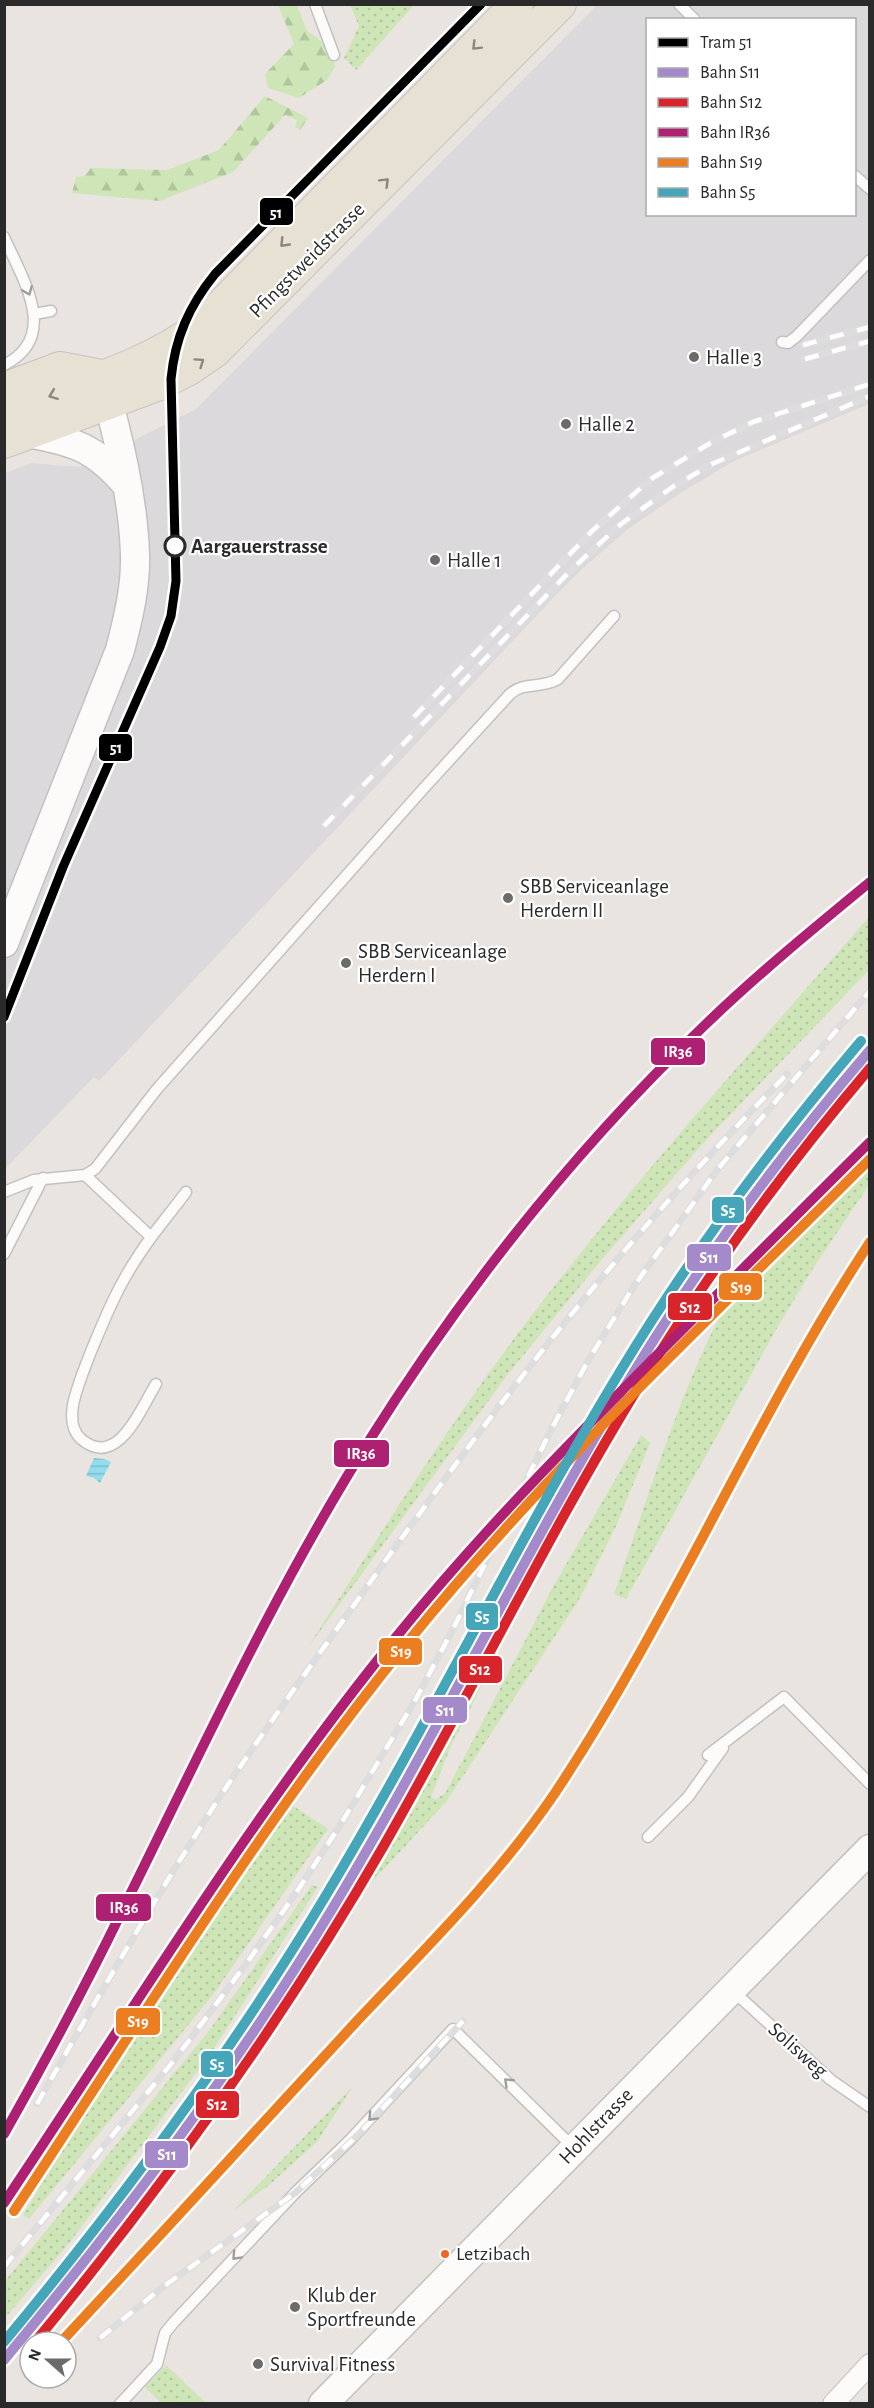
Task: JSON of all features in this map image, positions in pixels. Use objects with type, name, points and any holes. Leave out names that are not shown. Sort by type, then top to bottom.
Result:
[{"type":"main road","name":"Pfingstweidstrasse","points":[[16,437],[105,390],[202,325],[518,4]]},
{"type":"main road","name":"Pfingstweidstrasse","points":[[105,390],[171,379],[215,351],[560,4]]},
{"type":"main road","points":[[4,389],[60,368],[105,390]]},
{"type":"main road","points":[[4,413],[105,390]]},
{"type":"street","points":[[4,943],[120,650],[133,589],[135,555],[126,484],[105,390]]},
{"type":"street","points":[[16,437],[67,441],[88,450],[112,468],[126,484]]},
{"type":"street","name":"Hohlstrasse","points":[[323,2403],[870,1849]]},
{"type":"street","points":[[833,2403],[870,2364]]},
{"type":"lane","points":[[315,4],[334,55]]},
{"type":"lane","points":[[680,4],[693,18]]},
{"type":"lane","points":[[856,176],[870,189]]},
{"type":"lane","points":[[4,237],[31,298],[34,314],[33,330],[27,345],[20,355],[4,365]]},
{"type":"lane","points":[[782,342],[788,343],[792,340],[870,260]]},
{"type":"lane","points":[[34,314],[51,311]]},
{"type":"lane","points":[[4,1192],[43,1178],[85,1175],[98,1165],[157,1089],[510,694],[523,686],[546,684],[558,679],[614,616]]},
{"type":"lane","points":[[85,1175],[151,1237]]},
{"type":"lane","points":[[4,1254],[43,1178]]},
{"type":"lane","points":[[156,1384],[126,1433],[115,1444],[105,1447],[96,1446],[86,1442],[76,1433],[73,1424],[73,1408],[85,1366],[113,1302],[131,1267],[186,1192]]},
{"type":"lane","points":[[708,1755],[784,1697],[870,1784]]},
{"type":"lane","points":[[648,1837],[688,1797],[732,1737]]},
{"type":"lane","name":"Solisweg","points":[[731,1988],[831,2080],[870,2108]]},
{"type":"lane","points":[[120,2403],[157,2364],[165,2333],[295,2193],[351,2139],[453,2029],[574,2149]]},
{"type":"shaded area","points":[[597,5],[869,5],[869,404],[734,461],[682,492],[628,529],[582,569],[99,1081],[94,1077],[5,1169],[5,473],[31,463],[80,467],[196,409]]},
{"type":"green space","points":[[278,5],[297,5],[307,31],[324,46],[335,66],[327,80],[299,98],[268,88],[265,74],[294,44]]},
{"type":"green space","points":[[350,5],[414,5],[356,70],[344,58],[359,26]]},
{"type":"green space","points":[[265,96],[308,118],[300,130],[295,127],[297,120],[285,115],[233,172],[160,201],[72,193],[76,177],[85,176],[91,168],[167,170],[219,150]]},
{"type":"green space","points":[[869,917],[869,970],[706,1140],[604,1257],[508,1374],[306,1650],[459,1416],[555,1285],[687,1125]]},
{"type":"green space","points":[[869,1158],[869,1185],[812,1270],[777,1328],[626,1599],[614,1594],[685,1393],[730,1297],[758,1251],[790,1209],[805,1224]]},
{"type":"green space","points":[[634,1400],[533,1584],[450,1748],[431,1797],[436,1800],[446,1792],[553,1587],[641,1435],[650,1443],[617,1524],[580,1598],[446,1802],[357,1898],[620,1412]]},
{"type":"green space","points":[[287,1802],[328,1829],[212,1996],[29,2219],[23,2215],[87,2110],[185,1954]]},
{"type":"green space","points":[[312,1885],[318,1887],[213,2050],[70,2242],[5,2318],[5,2281],[208,2032]]},
{"type":"green space","points":[[353,2086],[317,2142],[268,2186],[233,2211]]},
{"type":"green space","points":[[166,2365],[206,2403],[161,2403],[145,2387]]},
{"type":"water","points":[[94,1458],[111,1462],[100,1483],[86,1476]]},
{"type":"railway","points":[[803,345],[870,327]]},
{"type":"railway","points":[[805,359],[870,341]]},
{"type":"railway","points":[[414,717],[592,531],[651,479],[712,442],[753,422],[870,384]]},
{"type":"railway","points":[[324,826],[572,569],[621,524],[674,486],[712,464],[870,396]]},
{"type":"railway","points":[[4,2267],[176,2058],[298,1890],[416,1699],[552,1428],[589,1359],[634,1286],[717,1170],[870,991]]},
{"type":"railway","points":[[37,2104],[127,1948],[221,1795],[410,1526],[493,1414],[580,1304],[719,1145],[787,1074]]},
{"type":"railway","points":[[100,2338],[164,2286],[295,2193],[359,2134],[463,2021]]},
{"type":"tram line","name":"51","points":[[4,1017],[63,867],[160,647],[171,616],[176,581],[171,379],[180,336],[191,310],[215,274],[481,4]]},
{"type":"rail line","name":"IR36","points":[[4,2134],[95,1966],[269,1615],[367,1444],[442,1331],[524,1223],[567,1171],[658,1071],[746,987],[870,882]]},
{"type":"rail line","name":"S5","points":[[4,2342],[132,2181],[252,2013],[363,1832],[545,1501],[621,1370],[704,1242],[796,1120],[861,1041]]},
{"type":"rail line","name":"S11","points":[[4,2360],[136,2196],[258,2025],[297,1966],[373,1840],[555,1507],[632,1375],[686,1290],[775,1167],[870,1050]]},
{"type":"rail line","name":"S12","points":[[45,2330],[175,2163],[263,2039],[383,1847],[576,1494],[644,1378],[696,1297],[751,1219],[809,1142],[870,1068]]},
{"type":"rail line","name":"IR36","points":[[4,2203],[194,1915],[292,1773],[427,1599],[555,1459],[870,1142]]},
{"type":"rail line","name":"S19","points":[[14,2211],[252,1851],[302,1780],[407,1643],[516,1516],[574,1455],[870,1159]]},
{"type":"rail line","name":"S19","points":[[72,2330],[460,1912],[533,1824],[597,1726],[637,1658],[788,1378],[870,1242]]},
{"type":"place","name":"Halle 3","points":[[694,357]]},
{"type":"place","name":"Halle 2","points":[[566,424]]},
{"type":"place","name":"Aargauerstrasse","points":[[175,546]]},
{"type":"place","name":"Halle 1","points":[[435,560]]},
{"type":"place","name":"SBB Serviceanlage Herdern II","points":[[508,898]]},
{"type":"place","name":"SBB Serviceanlage Herdern I","points":[[346,963]]},
{"type":"place","name":"Letzibach","points":[[445,2254]]},
{"type":"place","name":"Klub der Sportfreunde","points":[[295,2307]]},
{"type":"place","name":"Survival Fitness","points":[[258,2364]]}]
